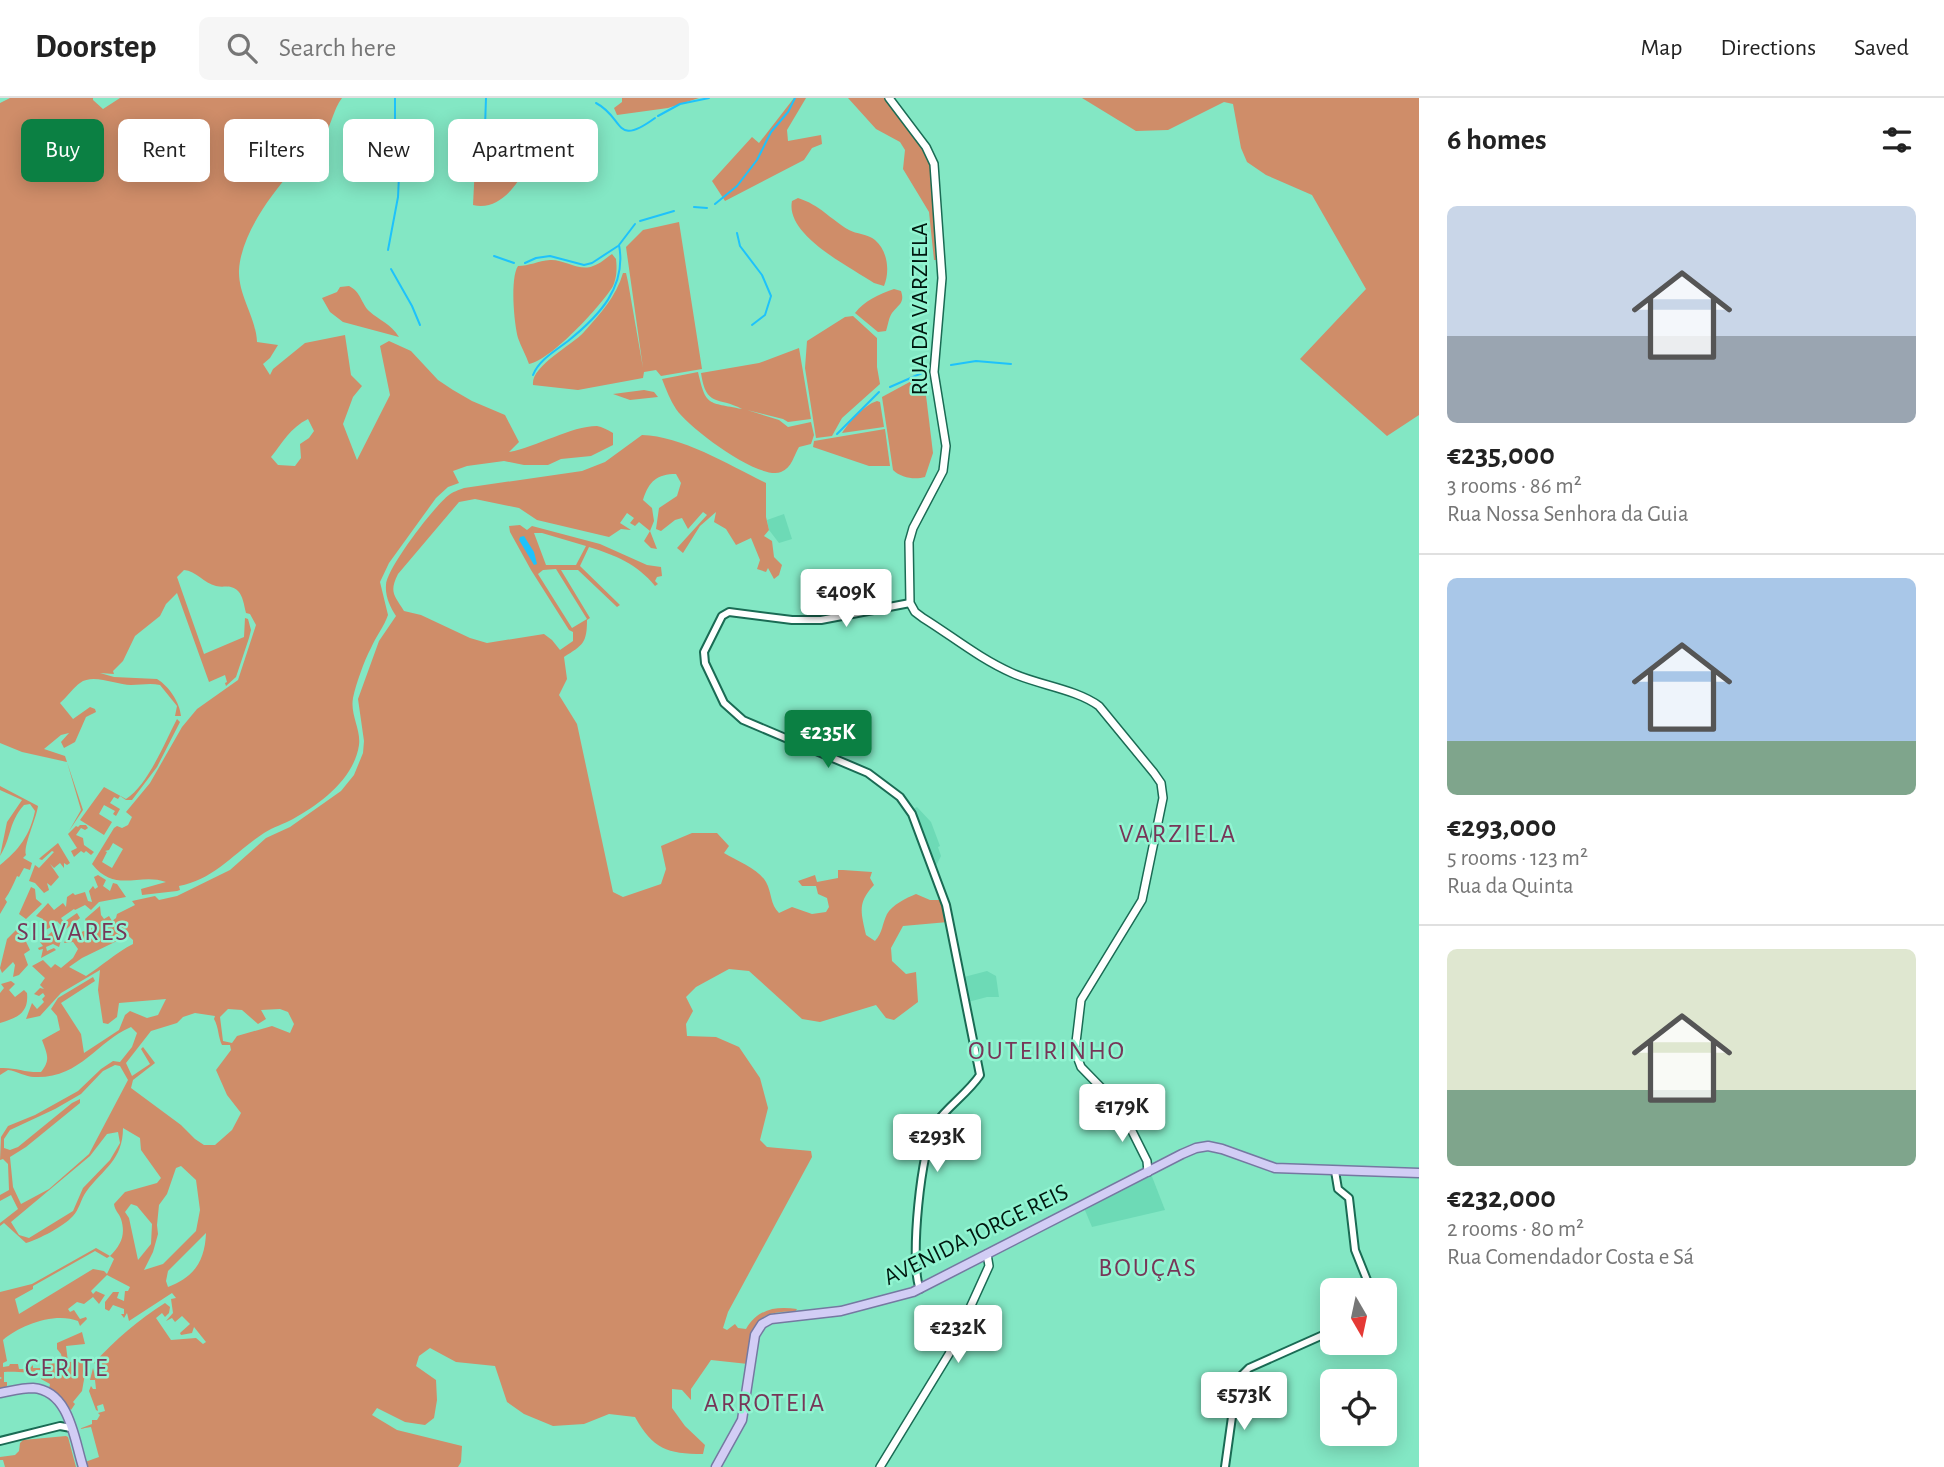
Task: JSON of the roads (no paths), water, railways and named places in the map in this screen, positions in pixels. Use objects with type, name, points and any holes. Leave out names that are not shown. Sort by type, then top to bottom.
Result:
[{"type":"main road","name":"RUA DA VARZIELA","points":[[889,98],[926,147],[934,164],[942,269],[934,372],[946,460],[910,536],[910,603]]},
{"type":"main road","points":[[910,603],[915,612],[923,618],[1001,668],[1087,699],[1099,706],[1161,783],[1161,817],[1142,900],[1086,989],[1079,1009],[1074,1042],[1081,1067],[1121,1111],[1152,1169]]},
{"type":"main road","name":"AVENIDA JORGE REIS","points":[[716,1467],[742,1420],[755,1335],[764,1322],[776,1317],[849,1309],[889,1300],[920,1289],[1199,1147],[1215,1147],[1271,1167],[1419,1173]]},
{"type":"main road","points":[[880,1467],[948,1354],[989,1266],[987,1255]]},
{"type":"main road","points":[[0,1393],[27,1388],[47,1391],[59,1401],[67,1416],[83,1467]]},
{"type":"street","points":[[910,603],[821,620],[724,613],[705,652],[705,663],[724,703],[743,720],[868,773],[904,801],[912,814],[946,905],[980,1075],[936,1123],[931,1133],[914,1252],[915,1276],[920,1289]]},
{"type":"street","points":[[1335,1171],[1338,1189],[1349,1198],[1352,1236],[1367,1278]]},
{"type":"street","points":[[1225,1467],[1235,1395],[1241,1376],[1249,1368],[1320,1336]]},
{"type":"street","points":[[60,1426],[67,1416]]},
{"type":"street","points":[[0,1441],[60,1426],[71,1428]]},
{"type":"water","points":[[524,536],[534,552],[537,564],[534,565],[519,540]]},
{"type":"waterway","points":[[388,250],[399,176],[403,167],[395,122],[395,98]]},
{"type":"waterway","points":[[485,119],[486,98]]},
{"type":"waterway","points":[[658,116],[680,104],[709,98]]},
{"type":"waterway","points":[[715,204],[737,186],[757,160],[771,132],[788,112],[795,98]]},
{"type":"waterway","points":[[596,103],[626,130],[642,127],[655,118]]},
{"type":"waterway","points":[[694,207],[707,208]]},
{"type":"waterway","points":[[640,221],[674,211]]},
{"type":"waterway","points":[[533,375],[543,360],[600,311],[615,287],[619,274],[619,245],[635,224]]},
{"type":"waterway","points":[[737,233],[740,246],[762,275],[771,296],[765,315],[752,325]]},
{"type":"waterway","points":[[525,263],[550,256],[584,265],[592,263],[618,246]]},
{"type":"waterway","points":[[494,256],[514,263]]},
{"type":"waterway","points":[[391,269],[420,325]]},
{"type":"waterway","points":[[951,365],[976,361],[1011,364]]},
{"type":"waterway","points":[[890,387],[922,373]]},
{"type":"waterway","points":[[837,434],[879,392]]},
{"type":"district","name":"VARZIELA","points":[[1178,834]]},
{"type":"district","name":"SILVARES","points":[[73,932]]},
{"type":"district","name":"OUTEIRINHO","points":[[1047,1051]]},
{"type":"district","name":"BOUÇAS","points":[[1148,1268]]},
{"type":"district","name":"CERITE","points":[[67,1368]]},
{"type":"district","name":"ARROTEIA","points":[[765,1403]]}]
